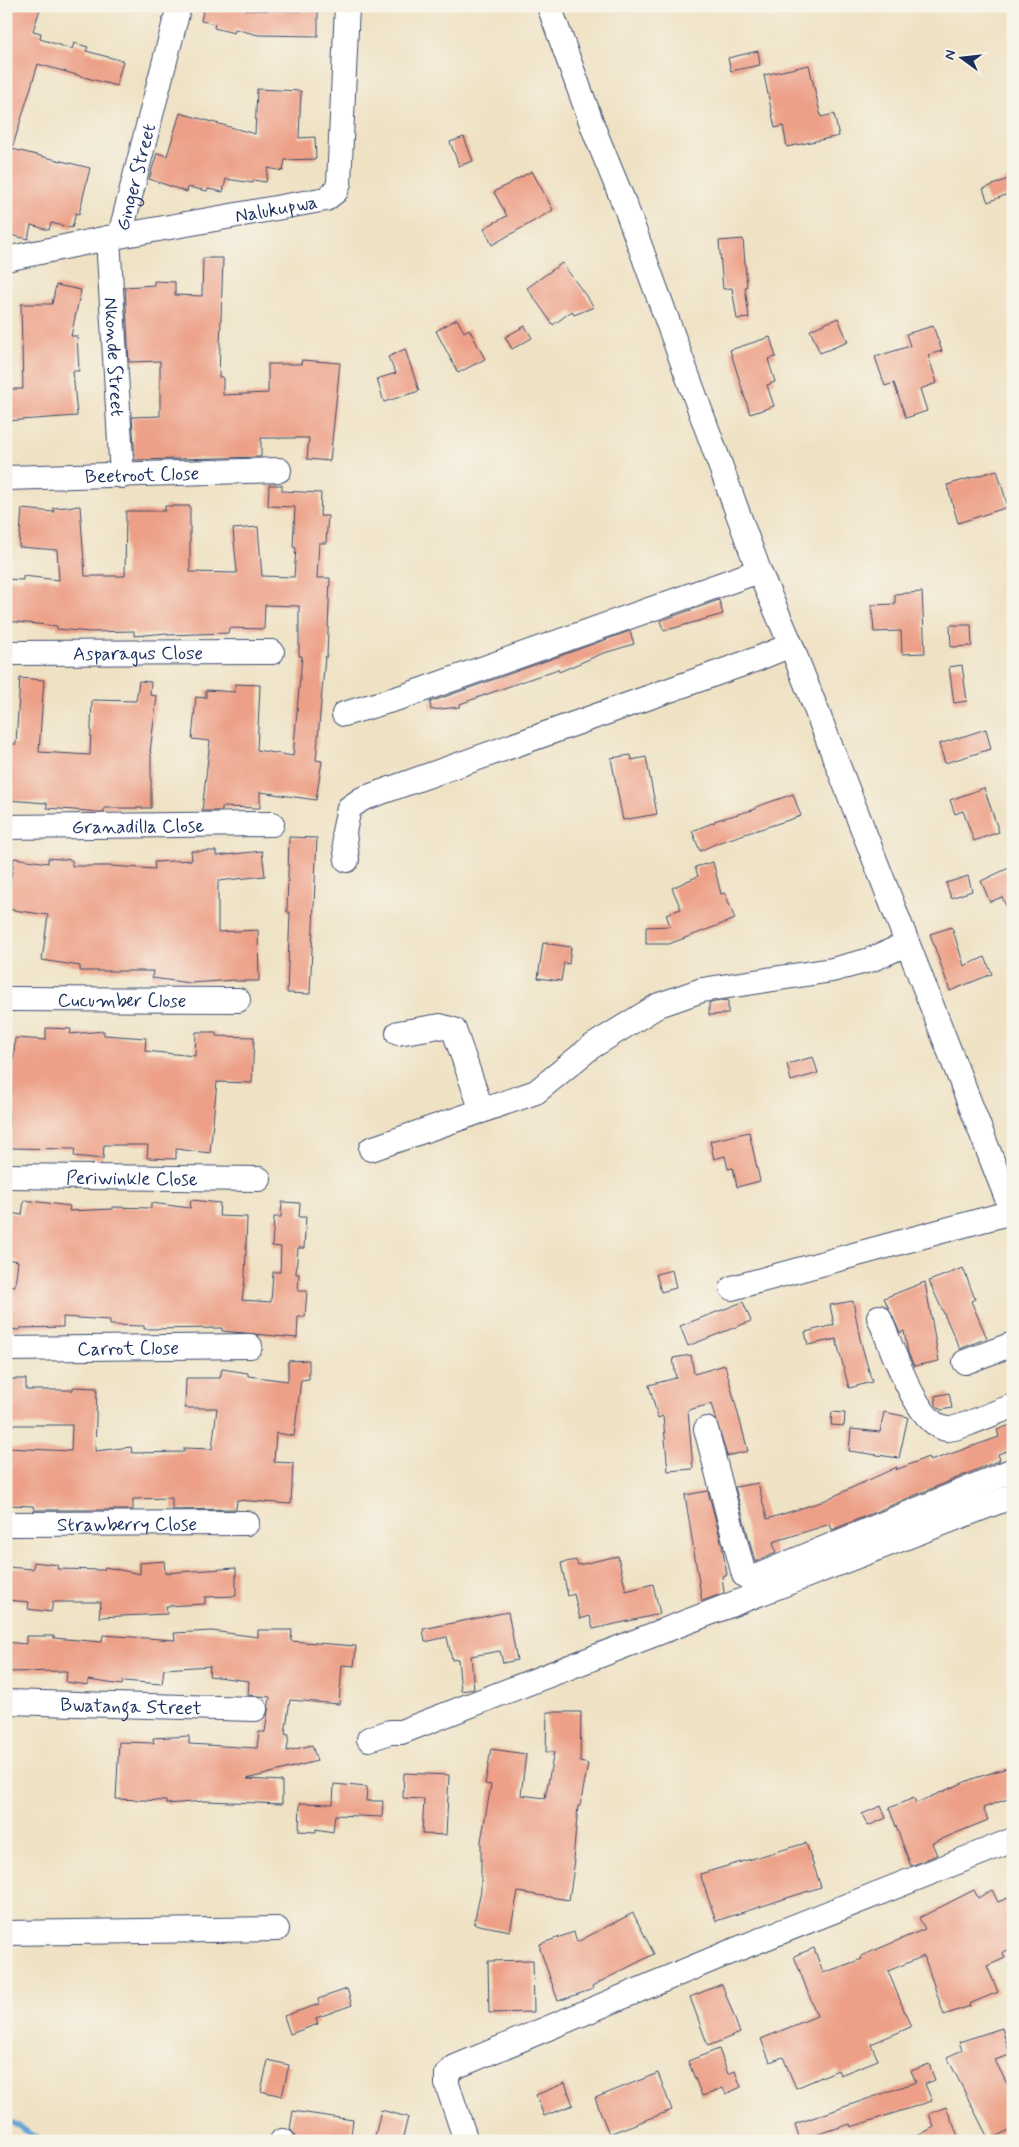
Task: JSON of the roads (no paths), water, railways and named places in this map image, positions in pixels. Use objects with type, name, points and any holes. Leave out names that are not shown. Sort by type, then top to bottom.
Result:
[{"type":"street","name":"Ginger Street","points":[[6,258],[114,237],[179,6]]},
{"type":"street","name":"Nalukupwa","points":[[114,237],[326,199],[336,191],[339,182],[347,6]]},
{"type":"street","points":[[549,6],[760,571],[791,645],[1012,1213],[732,1288]]},
{"type":"street","name":"Nkonde Street","points":[[114,237],[122,476]]},
{"type":"street","name":"Beetroot Close","points":[[6,478],[279,470]]},
{"type":"street","points":[[344,714],[402,697],[760,571]]},
{"type":"street","points":[[347,860],[344,832],[349,808],[362,799],[791,645]]},
{"type":"street","name":"Asparagus Close","points":[[6,653],[272,652]]},
{"type":"street","name":"Granadilla Close","points":[[6,827],[272,824]]},
{"type":"street","points":[[371,1149],[536,1092],[591,1046],[659,1005],[702,990],[832,970],[870,960],[907,944]]},
{"type":"street","name":"Cucumber Close","points":[[6,999],[238,1000]]},
{"type":"street","points":[[398,1033],[440,1026],[454,1030],[482,1111]]},
{"type":"street","name":"Periwinkle Close","points":[[6,1176],[259,1178]]},
{"type":"street","points":[[879,1317],[915,1401],[935,1426],[949,1429],[1013,1406]]},
{"type":"street","points":[[965,1362],[1013,1344]]},
{"type":"street","name":"Carrot Close","points":[[6,1348],[250,1346]]},
{"type":"street","points":[[706,1429],[744,1575],[750,1579],[1013,1470]]},
{"type":"street","points":[[370,1739],[410,1728],[1013,1496]]},
{"type":"street","name":"Strawberry Close","points":[[6,1524],[247,1523]]},
{"type":"street","name":"Bwatanga Street","points":[[6,1702],[255,1709]]},
{"type":"street","points":[[466,2141],[447,2084],[447,2074],[455,2067],[730,1952],[1013,1840]]},
{"type":"street","points":[[6,1933],[277,1929]]},
{"type":"waterway","points":[[6,2119],[43,2141]]}]
